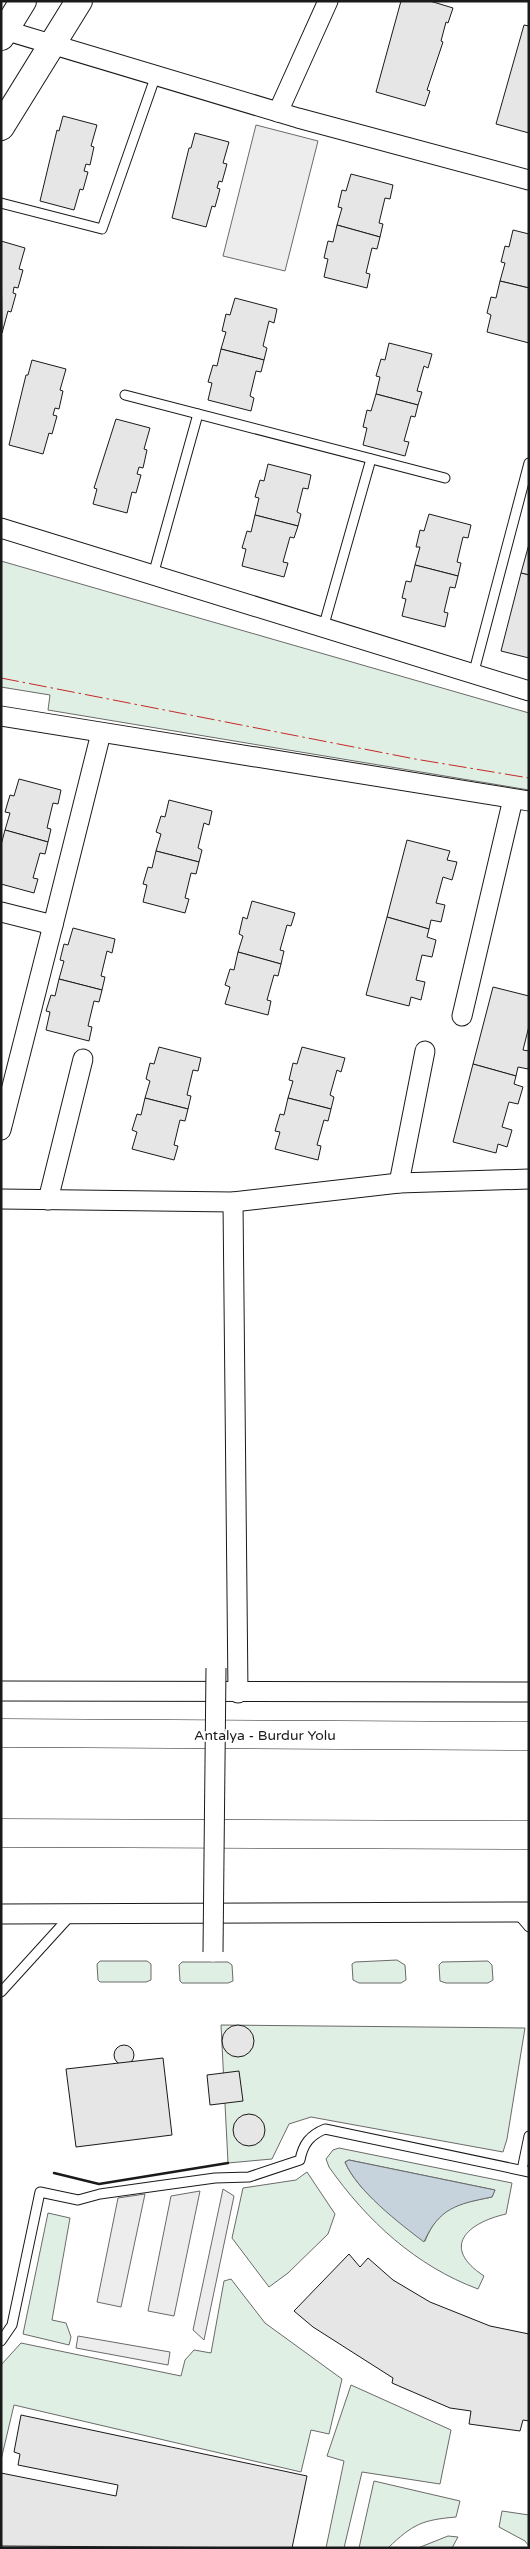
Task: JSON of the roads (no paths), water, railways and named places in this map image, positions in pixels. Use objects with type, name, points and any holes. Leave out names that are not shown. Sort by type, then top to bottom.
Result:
[{"type":"highway","points":[[1,1718],[36,1719],[135,1734]]},
{"type":"highway","name":"Antalya - Burdur Yolu","points":[[1,1733],[529,1736]]},
{"type":"highway","points":[[1,1833],[529,1835]]},
{"type":"street","points":[[23,1],[3,32],[54,44],[278,112],[529,180]]},
{"type":"street","points":[[1,127],[79,1]]},
{"type":"street","points":[[278,112],[328,1]]},
{"type":"street","points":[[1,528],[473,675],[529,690]]},
{"type":"street","points":[[1,716],[521,800],[462,1016]]},
{"type":"street","points":[[1,1130],[101,733]]},
{"type":"street","points":[[1,912],[53,926]]},
{"type":"street","points":[[399,1183],[425,1050]]},
{"type":"street","points":[[48,1200],[83,1059]]},
{"type":"street","points":[[1,1199],[233,1202],[399,1183],[529,1180]]},
{"type":"street","points":[[233,1202],[238,1693]]},
{"type":"street","points":[[213,1952],[216,1668]]},
{"type":"street","points":[[1,1690],[238,1693],[529,1692]]},
{"type":"street","points":[[1,1914],[523,1912]]},
{"type":"lane","points":[[1,203],[102,229],[156,75]]},
{"type":"lane","points":[[125,395],[445,478]]},
{"type":"lane","points":[[153,575],[198,414]]},
{"type":"lane","points":[[323,628],[371,459]]},
{"type":"lane","points":[[473,675],[529,463]]},
{"type":"lane","points":[[523,1912],[529,1928]]},
{"type":"lane","points":[[1,1992],[73,1914]]},
{"type":"lane","points":[[1,2341],[12,2324],[40,2192],[78,2200],[100,2194],[249,2177],[300,2160],[302,2148],[314,2133],[325,2129],[525,2171],[529,2136]]}]
